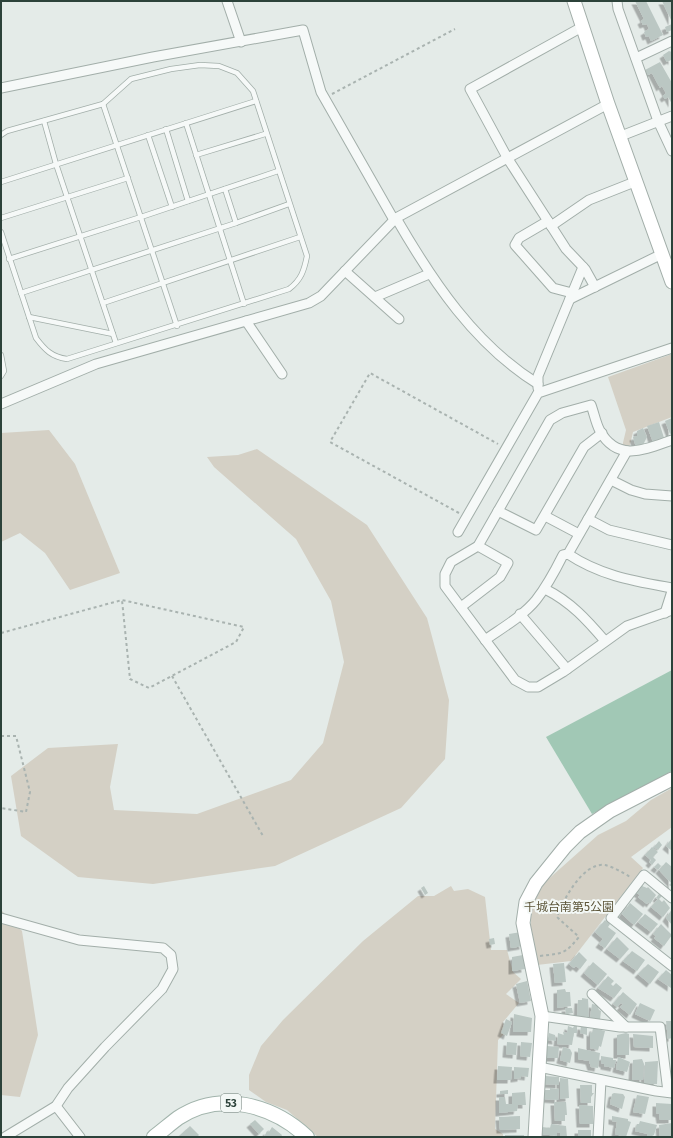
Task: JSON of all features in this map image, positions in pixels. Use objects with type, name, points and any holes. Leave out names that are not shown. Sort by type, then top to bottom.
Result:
[{"type":"main road","name":"53","points":[[154,1137],[179,1117],[193,1111],[206,1106],[237,1103],[267,1110],[286,1119],[307,1137]]},
{"type":"street","points":[[227,1],[241,42]]},
{"type":"street","points":[[574,1],[608,104],[637,180],[672,282]]},
{"type":"street","points":[[618,1],[618,9],[658,121],[672,150]]},
{"type":"street","points":[[582,27],[470,89],[508,159],[549,224],[566,249],[583,266],[595,287]]},
{"type":"street","points":[[1,88],[153,57],[303,30],[324,98],[429,274],[467,324],[538,389]]},
{"type":"street","points":[[636,58],[672,40]]},
{"type":"street","points":[[1,404],[96,364],[309,303],[322,296],[395,219],[608,104]]},
{"type":"street","points":[[621,136],[672,116]]},
{"type":"street","points":[[637,180],[589,200],[549,224],[519,238],[515,244],[553,288],[571,296],[595,287],[662,254]]},
{"type":"street","points":[[458,532],[506,449],[538,389],[538,376],[583,266]]},
{"type":"street","points":[[345,271],[399,319]]},
{"type":"street","points":[[375,297],[429,274]]},
{"type":"street","points":[[246,321],[282,374]]},
{"type":"street","points":[[538,389],[672,348]]},
{"type":"street","points":[[568,554],[598,571],[620,578],[672,589],[668,611],[627,626],[567,669],[538,687],[528,687],[515,680],[445,586],[445,574],[451,562],[478,546],[550,420],[562,413],[591,405],[602,433],[613,446],[627,451],[642,450],[672,440]]},
{"type":"street","points":[[498,511],[536,530],[584,447],[602,433]]},
{"type":"street","points":[[485,640],[520,614],[536,600],[545,589],[564,555],[568,554],[627,451]]},
{"type":"street","points":[[611,480],[631,490],[645,494],[672,496]]},
{"type":"street","points":[[544,516],[579,534]]},
{"type":"street","points":[[588,519],[609,530],[672,545]]},
{"type":"street","points":[[461,607],[500,577],[508,564],[478,546]]},
{"type":"street","points":[[545,589],[563,598],[575,608],[605,642]]},
{"type":"street","points":[[520,614],[567,669]]},
{"type":"street","points":[[535,1137],[542,1016],[523,923],[526,902],[540,877],[580,832],[610,811],[672,779]]},
{"type":"street","points":[[672,898],[644,875],[611,918],[672,966]]},
{"type":"street","points":[[1,918],[80,940],[163,948],[171,955],[173,969],[162,989],[105,1047],[68,1088],[56,1106],[6,1137]]},
{"type":"street","points":[[592,994],[626,1027]]},
{"type":"street","points":[[539,1067],[670,1092],[660,1027],[626,1027],[542,1016]]},
{"type":"street","points":[[600,1137],[601,1080]]},
{"type":"street","points":[[56,1106],[80,1137]]},
{"type":"lane","points":[[1,135],[7,131],[103,104],[130,79],[171,69],[200,65],[219,66],[236,73],[253,91],[307,256],[304,271],[298,282],[289,289],[177,326],[116,343],[67,359],[54,357],[44,349],[36,338],[1,232]]},
{"type":"lane","points":[[1,182],[116,144],[256,101]]},
{"type":"lane","points":[[103,104],[177,326]]},
{"type":"lane","points":[[44,120],[56,164],[116,343]]},
{"type":"lane","points":[[186,123],[244,304]]},
{"type":"lane","points":[[166,129],[188,201]]},
{"type":"lane","points":[[148,134],[172,207]]},
{"type":"lane","points":[[196,155],[266,134]]},
{"type":"lane","points":[[9,259],[141,218],[278,171]]},
{"type":"lane","points":[[1,218],[128,178]]},
{"type":"lane","points":[[225,189],[236,223]]},
{"type":"lane","points":[[21,293],[236,223],[289,204]]},
{"type":"lane","points":[[103,303],[162,282],[230,262],[300,237]]},
{"type":"lane","points":[[29,317],[113,334]]},
{"type":"lane","points":[[1,355],[4,371],[1,376]]},
{"type":"path","points":[[324,98],[455,29]]},
{"type":"path","points":[[467,518],[330,442],[370,372],[506,449]]},
{"type":"path","points":[[1,633],[122,600],[244,627],[236,642],[149,688],[130,679],[122,600]]},
{"type":"path","points":[[172,676],[263,836]]},
{"type":"path","points":[[1,736],[16,736],[30,792],[26,812],[1,808]]},
{"type":"path","points":[[529,957],[563,953],[568,951],[579,937],[557,917],[568,892],[589,871],[597,866],[606,865],[623,872],[638,882]]},
{"type":"green space","points":[[672,354],[672,417],[633,432],[629,449],[622,447],[626,430],[608,377]]},
{"type":"green space","points":[[49,430],[75,464],[120,573],[70,590],[45,553],[20,533],[1,542],[1,433]]},
{"type":"green space","points":[[257,449],[367,525],[427,618],[449,700],[445,759],[401,808],[275,866],[153,884],[78,877],[21,836],[11,776],[48,748],[118,744],[110,787],[114,810],[197,814],[291,780],[323,743],[344,662],[331,601],[296,539],[214,467],[207,457],[238,455]]},
{"type":"green space","name":"千城台南第5公園","points":[[672,788],[672,827],[631,857],[643,868],[571,961],[537,965],[531,931],[531,918],[533,904],[544,883],[598,835],[626,821],[651,800]]},
{"type":"green space","points":[[451,886],[454,891],[468,889],[485,897],[491,950],[507,950],[513,972],[521,979],[506,994],[519,1003],[503,1022],[505,1033],[498,1040],[495,1129],[503,1134],[503,1137],[318,1137],[287,1110],[266,1102],[249,1090],[249,1075],[261,1046],[283,1020],[363,941],[418,896],[434,896]]},
{"type":"green space","points":[[1,910],[22,931],[38,1035],[20,1097],[1,1095]]},
{"type":"shaded area","points":[[672,670],[672,771],[592,814],[546,737]]},
{"type":"building","points":[[635,1],[646,1],[663,35],[651,41],[649,36],[646,37],[644,32],[649,29],[647,24],[643,25],[641,21],[644,19]]},
{"type":"building","points":[[662,1],[672,1],[672,22]]},
{"type":"building","points":[[672,24],[672,30],[667,32],[665,27]]},
{"type":"building","points":[[669,51],[672,52],[672,62],[671,60],[667,62],[663,55]]},
{"type":"building","points":[[660,62],[672,83],[672,104],[668,97],[665,99],[663,96],[666,93],[662,86],[660,88],[652,73],[648,75],[645,70]]},
{"type":"building","points":[[672,418],[672,433],[670,434],[665,421]]},
{"type":"building","points":[[659,422],[664,438],[653,442],[647,426]]},
{"type":"building","points":[[643,428],[647,437],[643,445],[636,447],[633,437],[637,436],[637,431]]},
{"type":"building","points":[[672,838],[672,851],[666,846]]},
{"type":"building","points":[[659,841],[662,845],[658,850],[654,847]]},
{"type":"building","points":[[652,847],[658,852],[653,857],[656,860],[652,865],[649,862],[651,860],[645,855]]},
{"type":"building","points":[[666,862],[672,867],[672,887],[669,885],[671,883],[659,870]]},
{"type":"building","points":[[658,863],[661,866],[658,870],[654,867]]},
{"type":"building","points":[[424,886],[428,893],[425,895],[421,888]]},
{"type":"building","points":[[642,886],[648,887],[656,895],[650,904],[648,902],[647,904],[638,897],[640,895],[637,893]]},
{"type":"building","points":[[659,894],[662,896],[659,899],[662,902],[664,900],[670,908],[663,917],[651,907],[658,899],[656,898]]},
{"type":"building","points":[[630,903],[643,914],[634,925],[622,914]]},
{"type":"building","points":[[672,909],[672,925],[666,918]]},
{"type":"building","points":[[645,914],[658,924],[651,932],[638,922]]},
{"type":"building","points":[[605,920],[610,924],[608,927],[616,933],[605,948],[599,944],[603,939],[595,932]]},
{"type":"building","points":[[661,924],[672,935],[664,946],[654,938],[656,936],[653,934]]},
{"type":"building","points":[[521,932],[523,946],[511,948],[509,934]]},
{"type":"building","points":[[617,937],[629,949],[620,959],[607,949]]},
{"type":"building","points":[[494,938],[495,944],[490,945],[489,939]]},
{"type":"building","points":[[632,951],[645,960],[637,971],[623,961]]},
{"type":"building","points":[[579,952],[587,960],[580,969],[576,966],[574,968],[569,964]]},
{"type":"building","points":[[523,955],[525,969],[512,971],[512,957]]},
{"type":"building","points":[[593,962],[607,974],[598,985],[584,973]]},
{"type":"building","points":[[564,963],[566,982],[555,983],[553,964]]},
{"type":"building","points":[[648,964],[659,972],[650,984],[638,974]]},
{"type":"building","points":[[666,970],[672,975],[671,988],[658,979]]},
{"type":"building","points":[[608,976],[614,981],[611,984],[613,986],[616,983],[622,988],[614,998],[598,988]]},
{"type":"building","points":[[527,981],[531,1001],[520,1003],[516,984]]},
{"type":"building","points":[[565,989],[566,992],[570,992],[571,1006],[557,1008],[557,990]]},
{"type":"building","points":[[623,992],[637,1004],[630,1015],[620,1007],[623,1004],[621,1003],[617,1007],[613,1004]]},
{"type":"building","points":[[582,998],[588,999],[589,1017],[577,1016],[578,1000],[582,1000]]},
{"type":"building","points":[[640,1003],[655,1010],[650,1021],[635,1014]]},
{"type":"building","points":[[592,1004],[597,1005],[601,1011],[600,1020],[590,1018]]},
{"type":"building","points":[[565,1008],[572,1008],[573,1013],[566,1014]]},
{"type":"building","points":[[514,1014],[532,1018],[531,1032],[513,1032]]},
{"type":"building","points":[[506,1019],[512,1022],[507,1036],[501,1033]]},
{"type":"building","points":[[666,1021],[672,1021],[672,1038],[668,1039]]},
{"type":"building","points":[[568,1026],[573,1028],[574,1026],[577,1026],[577,1033],[574,1033],[572,1045],[557,1044],[558,1033],[564,1035],[563,1032],[567,1033]]},
{"type":"building","points":[[581,1026],[587,1027],[587,1035],[580,1033]]},
{"type":"building","points":[[593,1028],[605,1031],[601,1047],[599,1046],[598,1050],[590,1048],[590,1032],[592,1033]]},
{"type":"building","points":[[549,1033],[555,1035],[556,1041],[548,1040]]},
{"type":"building","points":[[626,1033],[629,1034],[629,1055],[617,1055],[617,1035]]},
{"type":"building","points":[[633,1034],[653,1036],[653,1048],[634,1047]]},
{"type":"building","points":[[507,1042],[517,1043],[516,1055],[506,1054]]},
{"type":"building","points":[[521,1042],[532,1043],[530,1057],[520,1056]]},
{"type":"building","points":[[547,1046],[559,1047],[558,1058],[546,1058]]},
{"type":"building","points":[[563,1047],[570,1049],[572,1053],[570,1063],[560,1060]]},
{"type":"building","points":[[578,1048],[600,1053],[598,1068],[591,1067],[589,1061],[578,1059]]},
{"type":"building","points":[[601,1056],[616,1060],[614,1068],[604,1066],[604,1064],[601,1063]]},
{"type":"building","points":[[618,1057],[630,1062],[627,1072],[616,1069]]},
{"type":"building","points":[[642,1059],[644,1064],[643,1080],[632,1080],[633,1060]]},
{"type":"building","points":[[658,1061],[657,1084],[644,1084],[645,1062]]},
{"type":"building","points":[[498,1066],[512,1067],[511,1080],[497,1080]]},
{"type":"building","points":[[514,1067],[529,1068],[528,1077],[521,1076],[521,1078],[514,1079]]},
{"type":"building","points":[[546,1076],[559,1077],[559,1085],[544,1084]]},
{"type":"building","points":[[560,1078],[568,1079],[569,1098],[560,1099]]},
{"type":"building","points":[[580,1085],[592,1085],[592,1093],[594,1093],[591,1097],[591,1103],[581,1103]]},
{"type":"building","points":[[550,1088],[559,1089],[558,1100],[544,1099],[544,1090],[550,1090]]},
{"type":"building","points":[[508,1090],[508,1094],[500,1094],[500,1091]]},
{"type":"building","points":[[525,1092],[526,1105],[518,1105],[517,1111],[499,1113],[499,1097],[505,1097],[506,1104],[512,1104],[512,1093]]},
{"type":"building","points":[[612,1094],[623,1094],[625,1097],[622,1109],[610,1104]]},
{"type":"building","points":[[637,1095],[649,1097],[645,1114],[633,1112]]},
{"type":"building","points":[[554,1102],[566,1102],[567,1115],[565,1115],[565,1121],[555,1121]]},
{"type":"building","points":[[656,1103],[672,1104],[672,1120],[660,1120],[659,1114],[656,1113]]},
{"type":"building","points":[[579,1105],[593,1106],[593,1124],[580,1124]]},
{"type":"building","points":[[520,1116],[520,1129],[500,1130],[499,1117]]},
{"type":"building","points":[[612,1116],[628,1119],[628,1121],[631,1122],[626,1137],[615,1134],[617,1122],[612,1121]]},
{"type":"building","points":[[255,1120],[264,1129],[259,1134],[250,1124]]},
{"type":"building","points":[[640,1121],[657,1125],[654,1135],[650,1137],[647,1136],[648,1134],[635,1131],[637,1124],[639,1124]]},
{"type":"building","points":[[672,1123],[672,1137],[660,1137],[659,1125]]},
{"type":"building","points":[[551,1124],[566,1126],[567,1137],[560,1137],[560,1133],[557,1132],[557,1136],[542,1134],[542,1127],[550,1128]]},
{"type":"building","points":[[190,1126],[199,1135],[197,1137],[178,1137]]},
{"type":"building","points":[[272,1127],[282,1135],[281,1137],[264,1137],[267,1131],[269,1132]]},
{"type":"building","points":[[578,1130],[591,1130],[591,1137],[578,1137]]},
{"type":"building","points":[[505,1135],[524,1135],[524,1137],[505,1137]]}]
